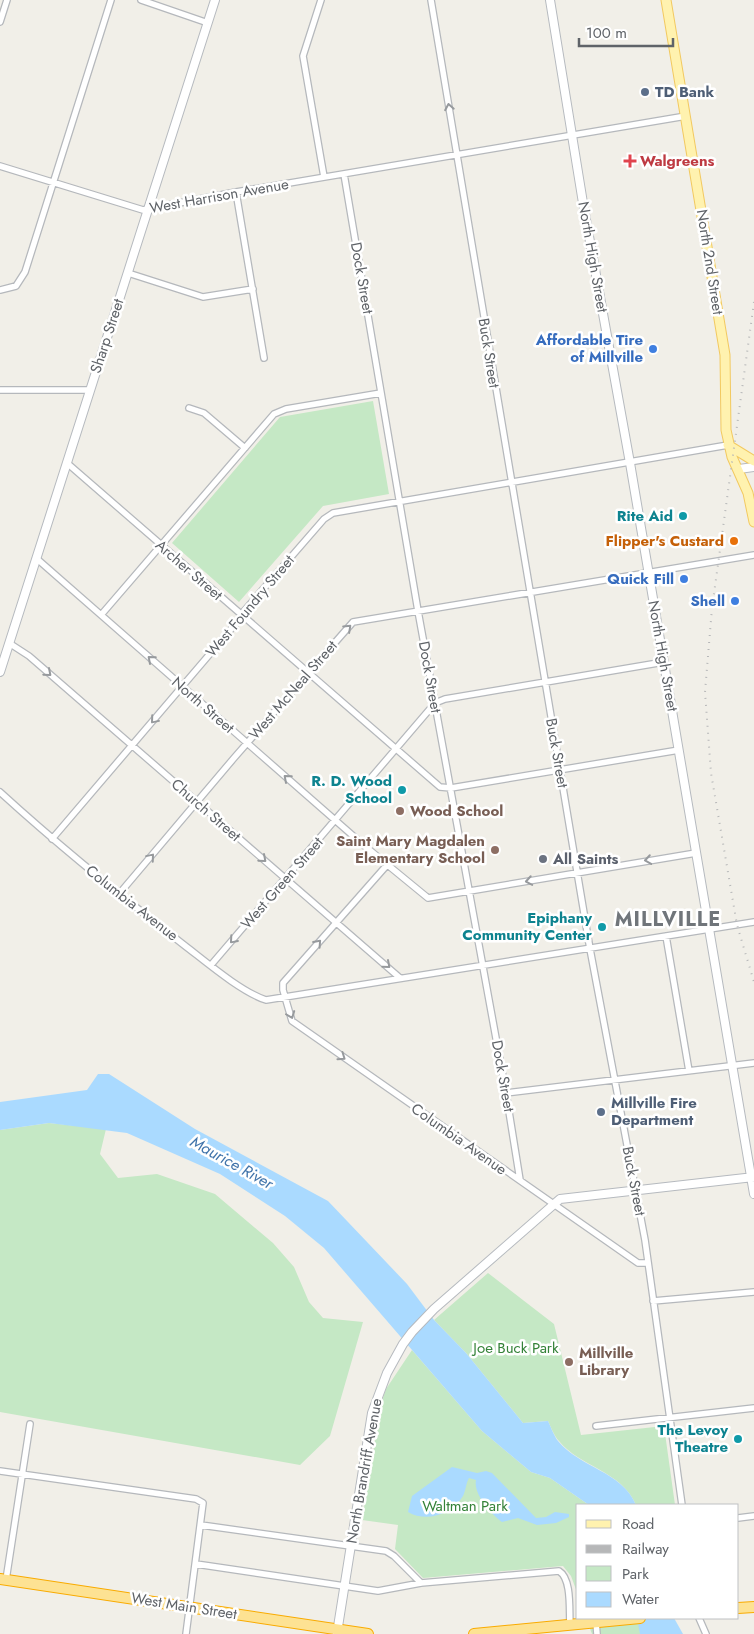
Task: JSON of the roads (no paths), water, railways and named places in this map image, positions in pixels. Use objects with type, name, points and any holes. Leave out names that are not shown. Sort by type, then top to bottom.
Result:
[{"type":"highway","name":"West Main Street","points":[[3,1580],[190,1606],[337,1632],[368,1634]]},
{"type":"highway","points":[[739,1608],[754,1606]]},
{"type":"highway","points":[[474,1634],[502,1633],[628,1619]]},
{"type":"main road","name":"North 2nd Street","points":[[666,0],[725,355],[724,411],[728,446],[739,469],[751,505],[754,522]]},
{"type":"main road","points":[[728,446],[754,461]]},
{"type":"main road","points":[[751,505],[754,490]]},
{"type":"street","points":[[0,22],[7,0]]},
{"type":"street","points":[[0,290],[16,286],[21,280],[111,0]]},
{"type":"street","points":[[141,0],[208,23]]},
{"type":"street","name":"Sharp Street","points":[[0,672],[215,0]]},
{"type":"street","points":[[321,0],[303,56],[324,177]]},
{"type":"street","name":"Buck Street","points":[[430,0],[559,770],[590,949],[636,1190],[654,1301],[682,1504]]},
{"type":"street","name":"North High Street","points":[[550,0],[583,202],[649,573],[708,930],[753,1177],[754,1194]]},
{"type":"street","name":"West Harrison Avenue","points":[[0,166],[138,210],[686,116]]},
{"type":"street","name":"Dock Street","points":[[344,174],[418,611],[470,891],[520,1180]]},
{"type":"street","points":[[236,192],[264,358]]},
{"type":"street","points":[[128,273],[203,297],[253,289]]},
{"type":"street","points":[[0,390],[90,390]]},
{"type":"street","points":[[101,615],[280,410],[381,393]]},
{"type":"street","points":[[189,408],[204,414],[245,448]]},
{"type":"street","name":"West Foundry Street","points":[[52,839],[327,516],[336,512],[728,446]]},
{"type":"street","name":"Archer Street","points":[[67,463],[432,783],[440,787],[451,788]]},
{"type":"street","points":[[739,469],[754,467]]},
{"type":"street","name":"West McNeal Street","points":[[119,894],[247,743],[354,622],[754,555]]},
{"type":"street","name":"North Street","points":[[36,558],[416,890],[424,896],[432,898],[470,891]]},
{"type":"street","name":"Church Street","points":[[9,644],[29,656],[400,978]]},
{"type":"street","points":[[435,704],[445,699],[664,662]]},
{"type":"street","name":"West Green Street","points":[[211,965],[435,704]]},
{"type":"street","points":[[451,788],[679,750]]},
{"type":"street","name":"Columbia Avenue","points":[[0,792],[52,839],[119,894],[211,965],[254,995],[272,1000],[285,998],[293,1022],[638,1263],[648,1262]]},
{"type":"street","points":[[470,891],[696,853]]},
{"type":"street","points":[[387,865],[285,981],[282,987],[285,998],[754,922]]},
{"type":"street","points":[[666,936],[689,1071]]},
{"type":"street","points":[[506,1092],[754,1063]]},
{"type":"street","points":[[553,1204],[563,1198],[753,1177]]},
{"type":"street","name":"North Brandriff Avenue","points":[[337,1632],[372,1413],[387,1373],[403,1344],[434,1309],[553,1204]]},
{"type":"street","points":[[654,1301],[754,1292]]},
{"type":"street","points":[[596,1426],[669,1416],[754,1408]]},
{"type":"street","points":[[3,1580],[30,1424]]},
{"type":"street","points":[[0,1471],[196,1499],[203,1503],[186,1634]]},
{"type":"street","points":[[739,1518],[754,1516]]},
{"type":"street","points":[[201,1526],[390,1553],[421,1583]]},
{"type":"street","points":[[196,1564],[378,1591],[421,1583],[559,1571],[564,1574],[567,1584],[570,1625]]},
{"type":"street","points":[[700,1619],[706,1634]]},
{"type":"street","points":[[596,1622],[596,1634]]},
{"type":"water","name":"Maurice River","points":[[98,1074],[109,1074],[195,1129],[328,1201],[407,1284],[434,1320],[466,1353],[523,1423],[548,1421],[557,1439],[567,1450],[621,1484],[635,1504],[588,1504],[550,1478],[531,1472],[482,1431],[324,1248],[285,1216],[220,1174],[127,1133],[49,1123],[0,1130],[0,1102],[87,1090]]},
{"type":"water","points":[[452,1467],[477,1473],[486,1471],[492,1473],[536,1518],[546,1517],[555,1512],[569,1514],[569,1517],[556,1523],[537,1525],[518,1518],[502,1522],[488,1509],[480,1497],[477,1491],[476,1480],[469,1478],[463,1496],[446,1512],[431,1517],[423,1517],[408,1512],[412,1496]]},
{"type":"water","points":[[637,1619],[675,1619],[683,1634],[640,1634]]},
{"type":"railway","points":[[754,302],[712,608],[705,692],[711,773],[737,925],[754,982]]},
{"type":"place","name":"TD Bank","points":[[645,92]]},
{"type":"place","name":"Walgreens","points":[[630,161]]},
{"type":"place","name":"Affordable Tire of Millville","points":[[653,349]]},
{"type":"place","name":"Rite Aid","points":[[683,516]]},
{"type":"place","name":"Flipper's Custard","points":[[734,541]]},
{"type":"place","name":"Quick Fill","points":[[684,579]]},
{"type":"place","name":"Shell","points":[[735,601]]},
{"type":"place","name":"R. D. Wood School","points":[[402,790]]},
{"type":"place","name":"Wood School","points":[[400,811]]},
{"type":"place","name":"Saint Mary Magdalen Elementary School","points":[[495,850]]},
{"type":"place","name":"All Saints","points":[[543,859]]},
{"type":"place","name":"Epiphany Community Center","points":[[602,927]]},
{"type":"place","name":"Millville Fire Department","points":[[601,1112]]},
{"type":"place","name":"Millville Library","points":[[569,1362]]},
{"type":"place","name":"The Levoy Theatre","points":[[738,1439]]},
{"type":"district","name":"MILLVILLE","points":[[668,919]]},
{"type":"park label","name":"Joe Buck Park","points":[[516,1348]]},
{"type":"park label","name":"Waltman Park","points":[[465,1506]]}]
